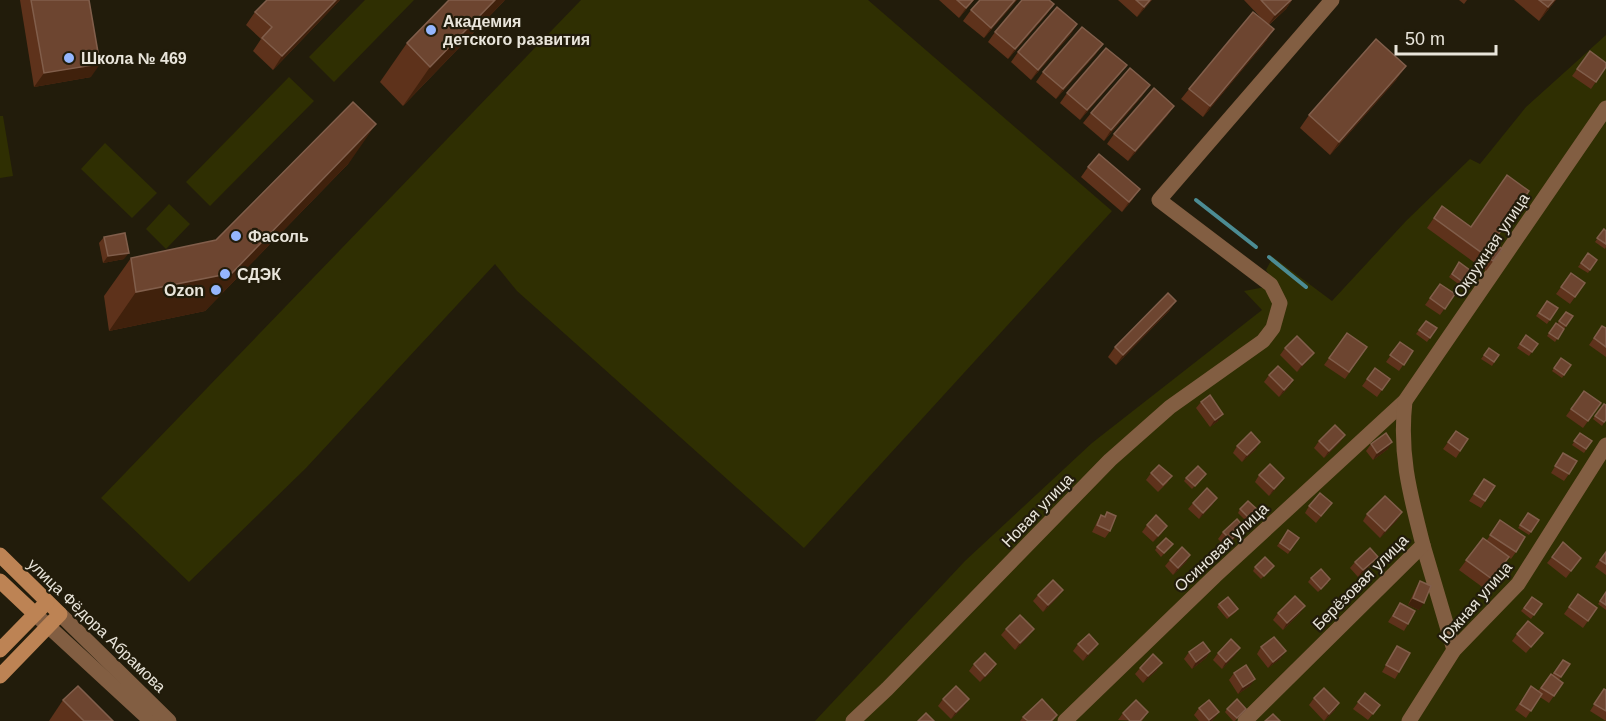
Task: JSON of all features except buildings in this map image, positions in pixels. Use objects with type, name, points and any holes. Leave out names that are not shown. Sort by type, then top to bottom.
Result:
[{"type":"street","name":"Новая улица","points":[[853,721],[887,690],[1110,460],[1170,407],[1263,341],[1272,328],[1280,303],[1271,285],[1159,200],[1332,0]]},
{"type":"street","name":"Окружная улица","points":[[1405,401],[1606,108]]},
{"type":"street","name":"Берёзовая улица","points":[[1245,721],[1423,545],[1408,488],[1401,434],[1405,401]]},
{"type":"street","name":"Осиновая улица","points":[[1065,721],[1215,576],[1405,401]]},
{"type":"street","name":"Южная улица","points":[[1409,721],[1454,650],[1518,584],[1606,445]]},
{"type":"street","points":[[1423,545],[1454,650]]},
{"type":"street","name":"улица Фёдора Абрамова","points":[[0,555],[169,721]]},
{"type":"street","name":"улица Фёдора Абрамова","points":[[0,581],[151,721]]},
{"type":"street","points":[[0,650],[47,602]]},
{"type":"street","points":[[0,676],[60,614]]},
{"type":"shaded area","points":[[365,0],[414,0],[334,82],[309,57]]},
{"type":"shaded area","points":[[581,0],[868,0],[1112,211],[804,548],[517,291],[495,264],[306,468],[189,582],[101,498]]},
{"type":"shaded area","points":[[1606,35],[1606,721],[815,721],[965,561],[1092,443],[1262,310],[1244,291],[1276,285],[1266,270],[1273,257],[1332,301],[1406,221],[1470,159],[1480,164],[1526,107]]},
{"type":"shaded area","points":[[289,77],[314,101],[210,206],[186,182]]},
{"type":"shaded area","points":[[0,116],[3,116],[13,176],[0,178]]},
{"type":"shaded area","points":[[105,143],[157,193],[132,218],[81,169]]},
{"type":"shaded area","points":[[169,204],[190,224],[166,249],[146,229]]},
{"type":"waterway","points":[[1196,200],[1256,247]]},
{"type":"waterway","points":[[1269,257],[1306,287]]},
{"type":"place","name":"Академия детского развития","points":[[431,30]]},
{"type":"place","name":"Школа № 469","points":[[69,58]]},
{"type":"place","name":"Фасоль","points":[[236,236]]},
{"type":"place","name":"СДЭК","points":[[225,274]]},
{"type":"place","name":"Ozon","points":[[216,290]]}]
